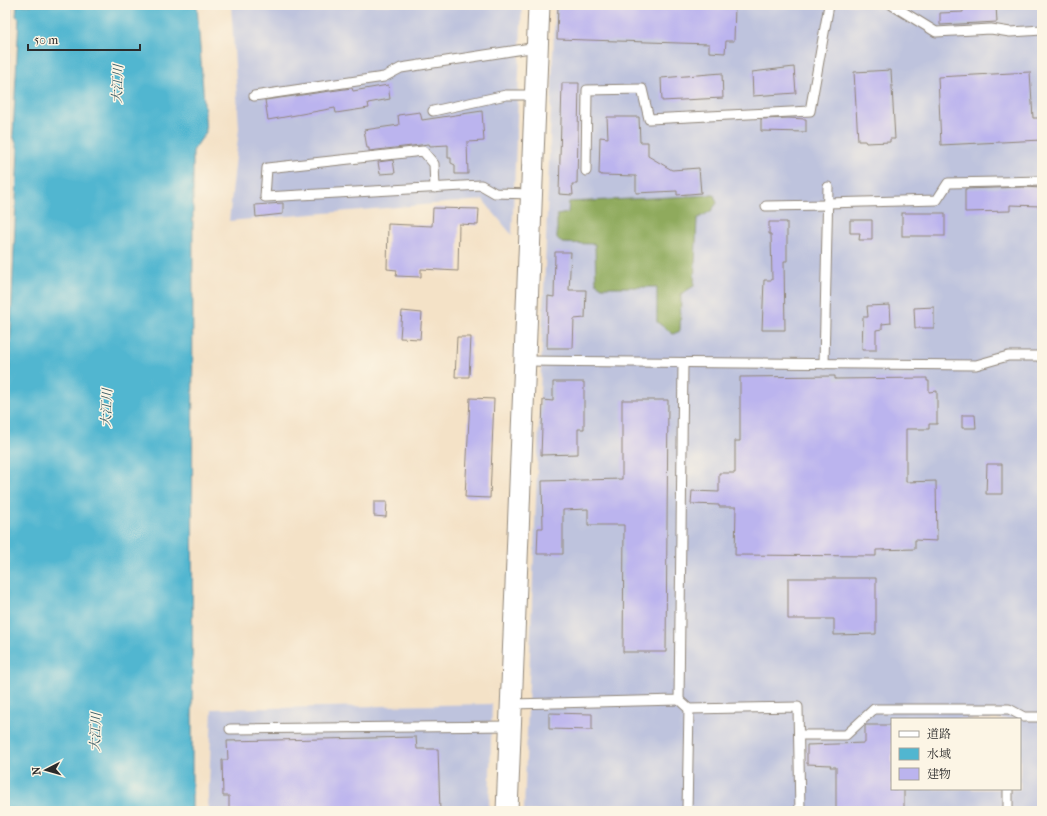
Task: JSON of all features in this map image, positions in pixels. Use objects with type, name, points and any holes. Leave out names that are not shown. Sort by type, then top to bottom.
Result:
[{"type":"street","points":[[507,811],[539,5]]},
{"type":"lane","points":[[586,171],[587,90],[642,89],[649,119],[810,111],[829,5]]},
{"type":"lane","points":[[892,5],[936,32],[991,29],[1010,32],[1042,30]]},
{"type":"lane","points":[[254,96],[384,76],[401,68],[538,47]]},
{"type":"lane","points":[[433,111],[506,95],[536,95]]},
{"type":"lane","points":[[434,188],[434,164],[423,151],[267,168],[265,197],[311,194],[434,188],[481,185],[495,192],[532,194]]},
{"type":"lane","points":[[766,206],[937,200],[948,183],[1042,181]]},
{"type":"lane","points":[[824,364],[828,188]]},
{"type":"lane","points":[[525,361],[976,365],[1008,356],[1038,356],[1042,358]]},
{"type":"lane","points":[[679,700],[683,363]]},
{"type":"lane","points":[[511,704],[679,700],[689,709],[798,707],[800,811]]},
{"type":"lane","points":[[687,811],[689,709]]},
{"type":"lane","points":[[799,735],[846,735],[874,709],[1009,709],[1024,717],[1042,717]]},
{"type":"lane","points":[[1009,709],[1009,718]]},
{"type":"lane","points":[[230,729],[510,726]]},
{"type":"lane","points":[[1008,790],[1008,811]]},
{"type":"shaded area","points":[[5,5],[12,5],[5,145]]},
{"type":"shaded area","points":[[231,5],[522,5],[512,235],[483,200],[229,221],[239,128]]},
{"type":"shaded area","points":[[555,5],[1042,5],[1042,811],[524,811]]},
{"type":"shaded area","points":[[492,704],[489,811],[208,811],[212,709]]},
{"type":"green space","points":[[714,195],[717,203],[711,211],[697,219],[694,286],[681,294],[680,331],[673,334],[657,322],[657,287],[602,287],[596,283],[595,244],[562,243],[557,238],[557,215],[568,213],[569,202]]},
{"type":"water","name":"大江川","points":[[17,5],[197,5],[206,132],[193,151],[192,811],[5,811],[5,478],[18,149],[13,135],[19,18],[16,16]]},
{"type":"building","points":[[558,5],[735,5],[734,41],[726,41],[725,53],[709,52],[709,44],[557,39]]},
{"type":"building","points":[[963,5],[996,5],[997,22],[940,25],[940,13],[963,12]]},
{"type":"building","points":[[794,67],[796,93],[753,96],[752,72]]},
{"type":"building","points":[[891,70],[895,139],[890,139],[890,142],[866,143],[865,141],[858,141],[854,72]]},
{"type":"building","points":[[1030,72],[1033,118],[1042,118],[1042,140],[941,145],[938,77]]},
{"type":"building","points":[[722,73],[723,98],[662,101],[661,78]]},
{"type":"building","points":[[562,83],[579,83],[577,184],[572,184],[573,195],[559,194]]},
{"type":"building","points":[[388,85],[390,99],[368,103],[369,108],[336,113],[335,108],[268,120],[265,100],[352,88],[353,91]]},
{"type":"building","points":[[482,111],[484,141],[467,142],[468,174],[455,174],[455,165],[451,163],[451,158],[448,158],[448,145],[430,146],[429,144],[369,151],[369,148],[367,148],[364,130],[399,125],[398,115],[420,112],[422,120]]},
{"type":"building","points":[[607,117],[639,117],[640,142],[648,142],[648,156],[672,170],[699,168],[701,193],[677,195],[677,191],[636,193],[636,176],[599,174],[600,137],[608,138]]},
{"type":"building","points":[[761,119],[806,119],[806,132],[761,131]]},
{"type":"building","points":[[393,160],[395,173],[380,174],[378,162]]},
{"type":"building","points":[[1023,187],[1042,188],[1042,206],[1010,205],[1010,211],[965,212],[965,189]]},
{"type":"building","points":[[283,203],[283,214],[256,217],[255,205]]},
{"type":"building","points":[[433,208],[479,209],[478,225],[459,224],[458,271],[421,269],[421,277],[396,276],[397,270],[387,269],[388,224],[432,226]]},
{"type":"building","points":[[902,213],[945,213],[945,236],[902,236]]},
{"type":"building","points":[[850,220],[872,220],[872,240],[859,240],[860,233],[850,233]]},
{"type":"building","points":[[769,222],[787,222],[787,261],[784,261],[785,330],[762,330],[764,280],[772,280],[771,234],[769,234]]},
{"type":"building","points":[[555,252],[571,252],[569,290],[586,290],[585,318],[574,319],[573,348],[547,348],[548,296],[554,297]]},
{"type":"building","points":[[890,305],[891,323],[882,324],[882,329],[876,330],[876,350],[862,350],[863,317],[868,317],[867,306]]},
{"type":"building","points":[[934,307],[934,328],[915,328],[914,308]]},
{"type":"building","points":[[402,311],[422,313],[420,339],[400,338]]},
{"type":"building","points":[[457,337],[471,337],[469,377],[455,377]]},
{"type":"building","points":[[835,376],[835,379],[927,378],[927,381],[929,381],[929,392],[937,391],[937,424],[929,424],[929,429],[906,429],[906,482],[936,481],[937,541],[915,540],[915,549],[876,550],[876,556],[735,555],[736,507],[691,504],[692,491],[719,492],[719,473],[735,473],[735,441],[740,441],[740,377]]},
{"type":"building","points":[[553,382],[584,382],[584,429],[578,429],[578,454],[541,455],[543,400],[553,401]]},
{"type":"building","points":[[470,398],[494,399],[490,498],[465,497]]},
{"type":"building","points":[[622,400],[668,400],[666,652],[623,652],[624,525],[588,525],[588,509],[563,510],[563,554],[537,554],[538,528],[543,528],[542,481],[622,479]]},
{"type":"building","points":[[962,415],[975,415],[976,428],[962,428]]},
{"type":"building","points":[[987,464],[1002,464],[1002,494],[986,494]]},
{"type":"building","points":[[374,502],[387,502],[386,517],[374,516]]},
{"type":"building","points":[[788,578],[876,578],[876,634],[834,635],[834,619],[788,619]]},
{"type":"building","points":[[549,713],[592,714],[592,730],[549,729]]},
{"type":"building","points":[[865,725],[891,725],[891,790],[904,790],[904,811],[836,811],[836,767],[830,767],[831,765],[807,764],[807,745],[865,743]]},
{"type":"building","points":[[416,737],[417,749],[438,749],[440,811],[229,811],[229,796],[223,796],[222,760],[228,760],[227,741]]}]
